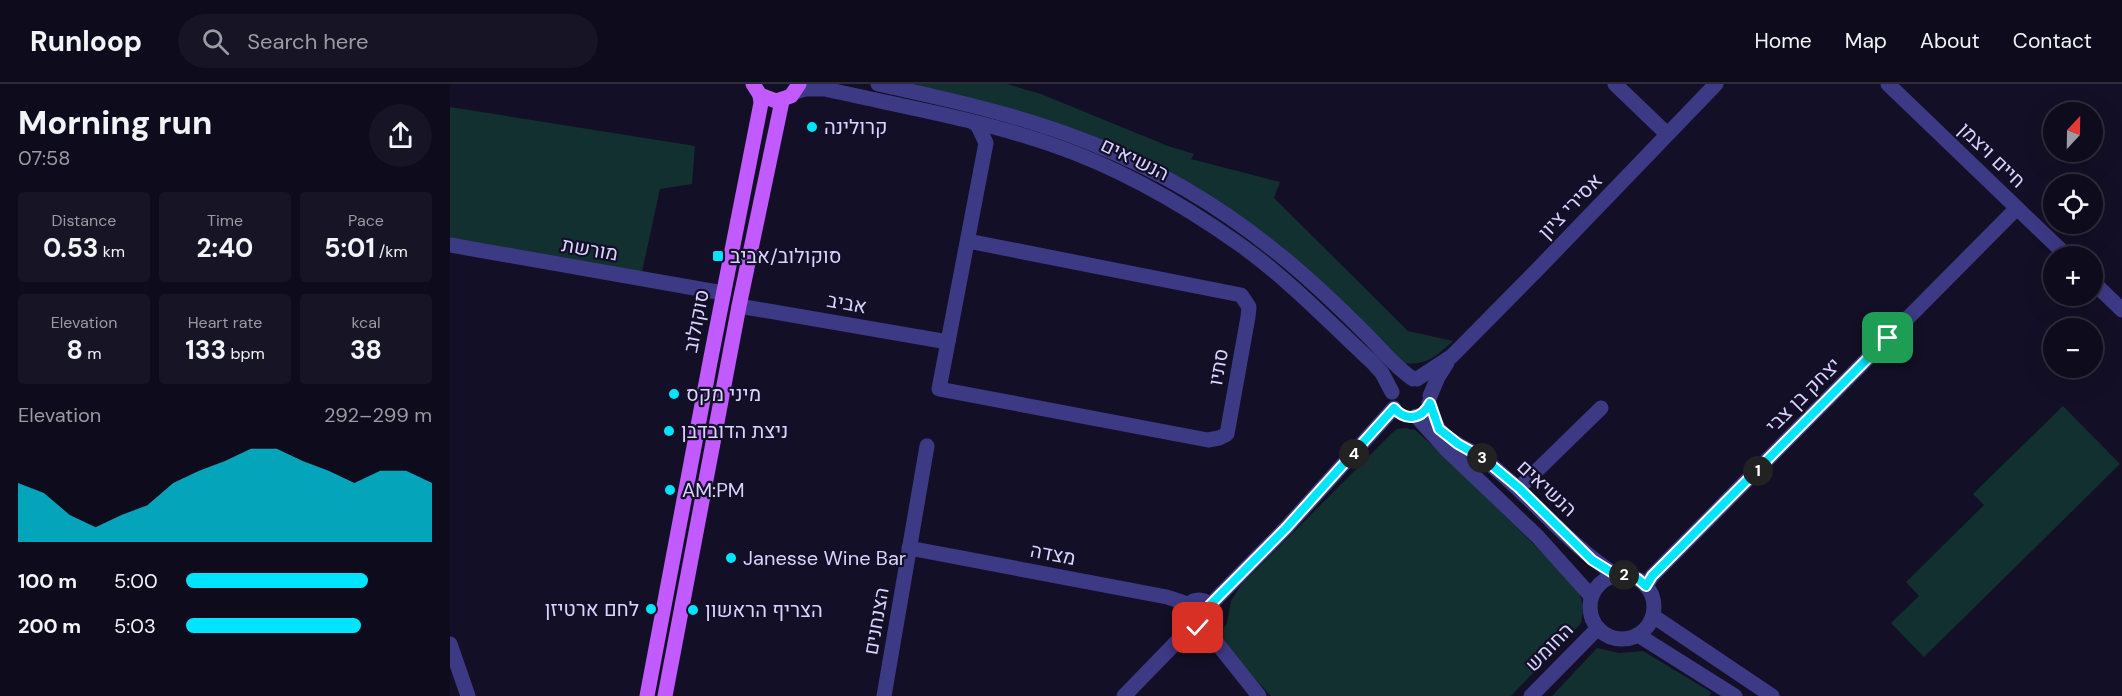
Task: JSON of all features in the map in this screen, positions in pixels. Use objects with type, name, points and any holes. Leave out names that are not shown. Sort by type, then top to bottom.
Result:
[{"type":"main road","points":[[757,90],[770,100],[792,92]]},
{"type":"main road","name":"סוקולוב","points":[[647,696],[761,104],[757,90]]},
{"type":"main road","name":"סוקולוב","points":[[665,696],[739,306],[792,92]]},
{"type":"street","name":"הנשיאים","points":[[878,84],[996,112],[1066,134],[1126,158],[1186,188],[1250,231],[1302,273],[1329,296],[1398,368],[1415,379]]},
{"type":"street","points":[[1615,84],[1667,134]]},
{"type":"street","name":"אסירי ציון","points":[[1430,400],[1438,377],[1452,356],[1716,84]]},
{"type":"street","name":"חיים ויצמן","points":[[1888,84],[2057,246]]},
{"type":"street","name":"הנשיאים","points":[[792,92],[814,88],[825,89],[1003,130],[1051,144],[1148,187],[1209,223],[1294,288],[1372,362],[1382,373],[1392,392]]},
{"type":"street","points":[[948,342],[986,143],[978,126],[973,122]]},
{"type":"street","points":[[986,143],[1003,130]]},
{"type":"street","name":"יצחק בן צבי","points":[[1646,586],[1652,576],[2017,208]]},
{"type":"street","name":"סתיו","points":[[948,342],[939,389],[1208,440],[1227,434],[1248,317],[1249,307],[1241,295],[968,241]]},
{"type":"street","name":"מורשת","points":[[450,245],[723,292]]},
{"type":"street","points":[[2103,292],[2122,310]]},
{"type":"street","name":"אביב","points":[[739,306],[948,342]]},
{"type":"street","name":"אסירי ציון","points":[[1415,379],[1452,356]]},
{"type":"street","points":[[1415,379],[1426,386],[1430,400],[1422,414],[1404,416],[1394,408],[1392,392],[1403,380],[1415,379]]},
{"type":"street","name":"הנשיאים","points":[[1430,400],[1439,429],[1458,444],[1483,458],[1519,488],[1592,560],[1616,575]]},
{"type":"street","points":[[1210,605],[1286,528],[1394,408]]},
{"type":"street","points":[[1519,488],[1601,408]]},
{"type":"street","name":"הנשיאים","points":[[1416,416],[1446,449],[1538,537],[1592,596]]},
{"type":"street","name":"הצנחנים","points":[[884,696],[927,446]]},
{"type":"street","name":"מצדה","points":[[909,548],[1167,597],[1188,604]]},
{"type":"street","points":[[1616,575],[1627,575],[1638,579],[1646,586],[1652,595],[1654,606],[1653,616],[1644,630],[1638,635],[1620,639],[1611,638],[1598,628],[1590,613],[1592,596],[1597,586],[1616,575]]},
{"type":"street","points":[[1124,696],[1198,627],[1211,620],[1213,615],[1210,605],[1197,599],[1188,604],[1185,609],[1185,619],[1198,627],[1259,696]]},
{"type":"street","points":[[1653,616],[1772,696]]},
{"type":"street","name":"החומש","points":[[1531,696],[1598,628]]},
{"type":"street","points":[[1638,635],[1735,696]]},
{"type":"street","points":[[450,644],[468,696]]},
{"type":"green space","points":[[904,84],[1007,84],[1041,94],[1168,146],[1194,154],[1191,159],[1280,182],[1274,198],[1408,331],[1453,341],[1425,361],[1403,363],[1185,183]]},
{"type":"green space","points":[[450,107],[695,146],[692,184],[660,189],[642,272],[450,238]]},
{"type":"green space","points":[[2063,406],[2120,464],[1924,657],[1891,623],[1919,596],[1906,582],[1984,505],[1973,494]]},
{"type":"green space","points":[[1397,429],[1415,430],[1439,451],[1574,584],[1582,602],[1581,623],[1511,696],[1271,696],[1217,638],[1227,623],[1231,601],[1241,585],[1392,433]]},
{"type":"green space","points":[[1597,648],[1619,653],[1643,651],[1711,692],[1709,696],[1552,696]]},
{"type":"place","name":"קרולינה","points":[[812,127]]},
{"type":"place","name":"סוקולוב/אביב","points":[[718,256]]},
{"type":"place","name":"מיני מקס","points":[[674,394]]},
{"type":"place","name":"ניצת הדובדבן","points":[[669,431]]},
{"type":"place","name":"AM:PM","points":[[670,490]]},
{"type":"place","name":"Janesse Wine Bar","points":[[731,558]]},
{"type":"place","name":"לחם ארטיזן","points":[[651,609]]},
{"type":"place","name":"הצריף הראשון","points":[[693,610]]},
{"type":"route","points":[[1198,628],[1204,627],[1211,620],[1213,615],[1210,605],[1286,528],[1383,423],[1394,408],[1398,413],[1410,417],[1422,414],[1430,403],[1439,429],[1458,444],[1483,458],[1519,488],[1592,560],[1616,575],[1627,575],[1638,579],[1646,586],[1652,576],[1888,338]]}]
